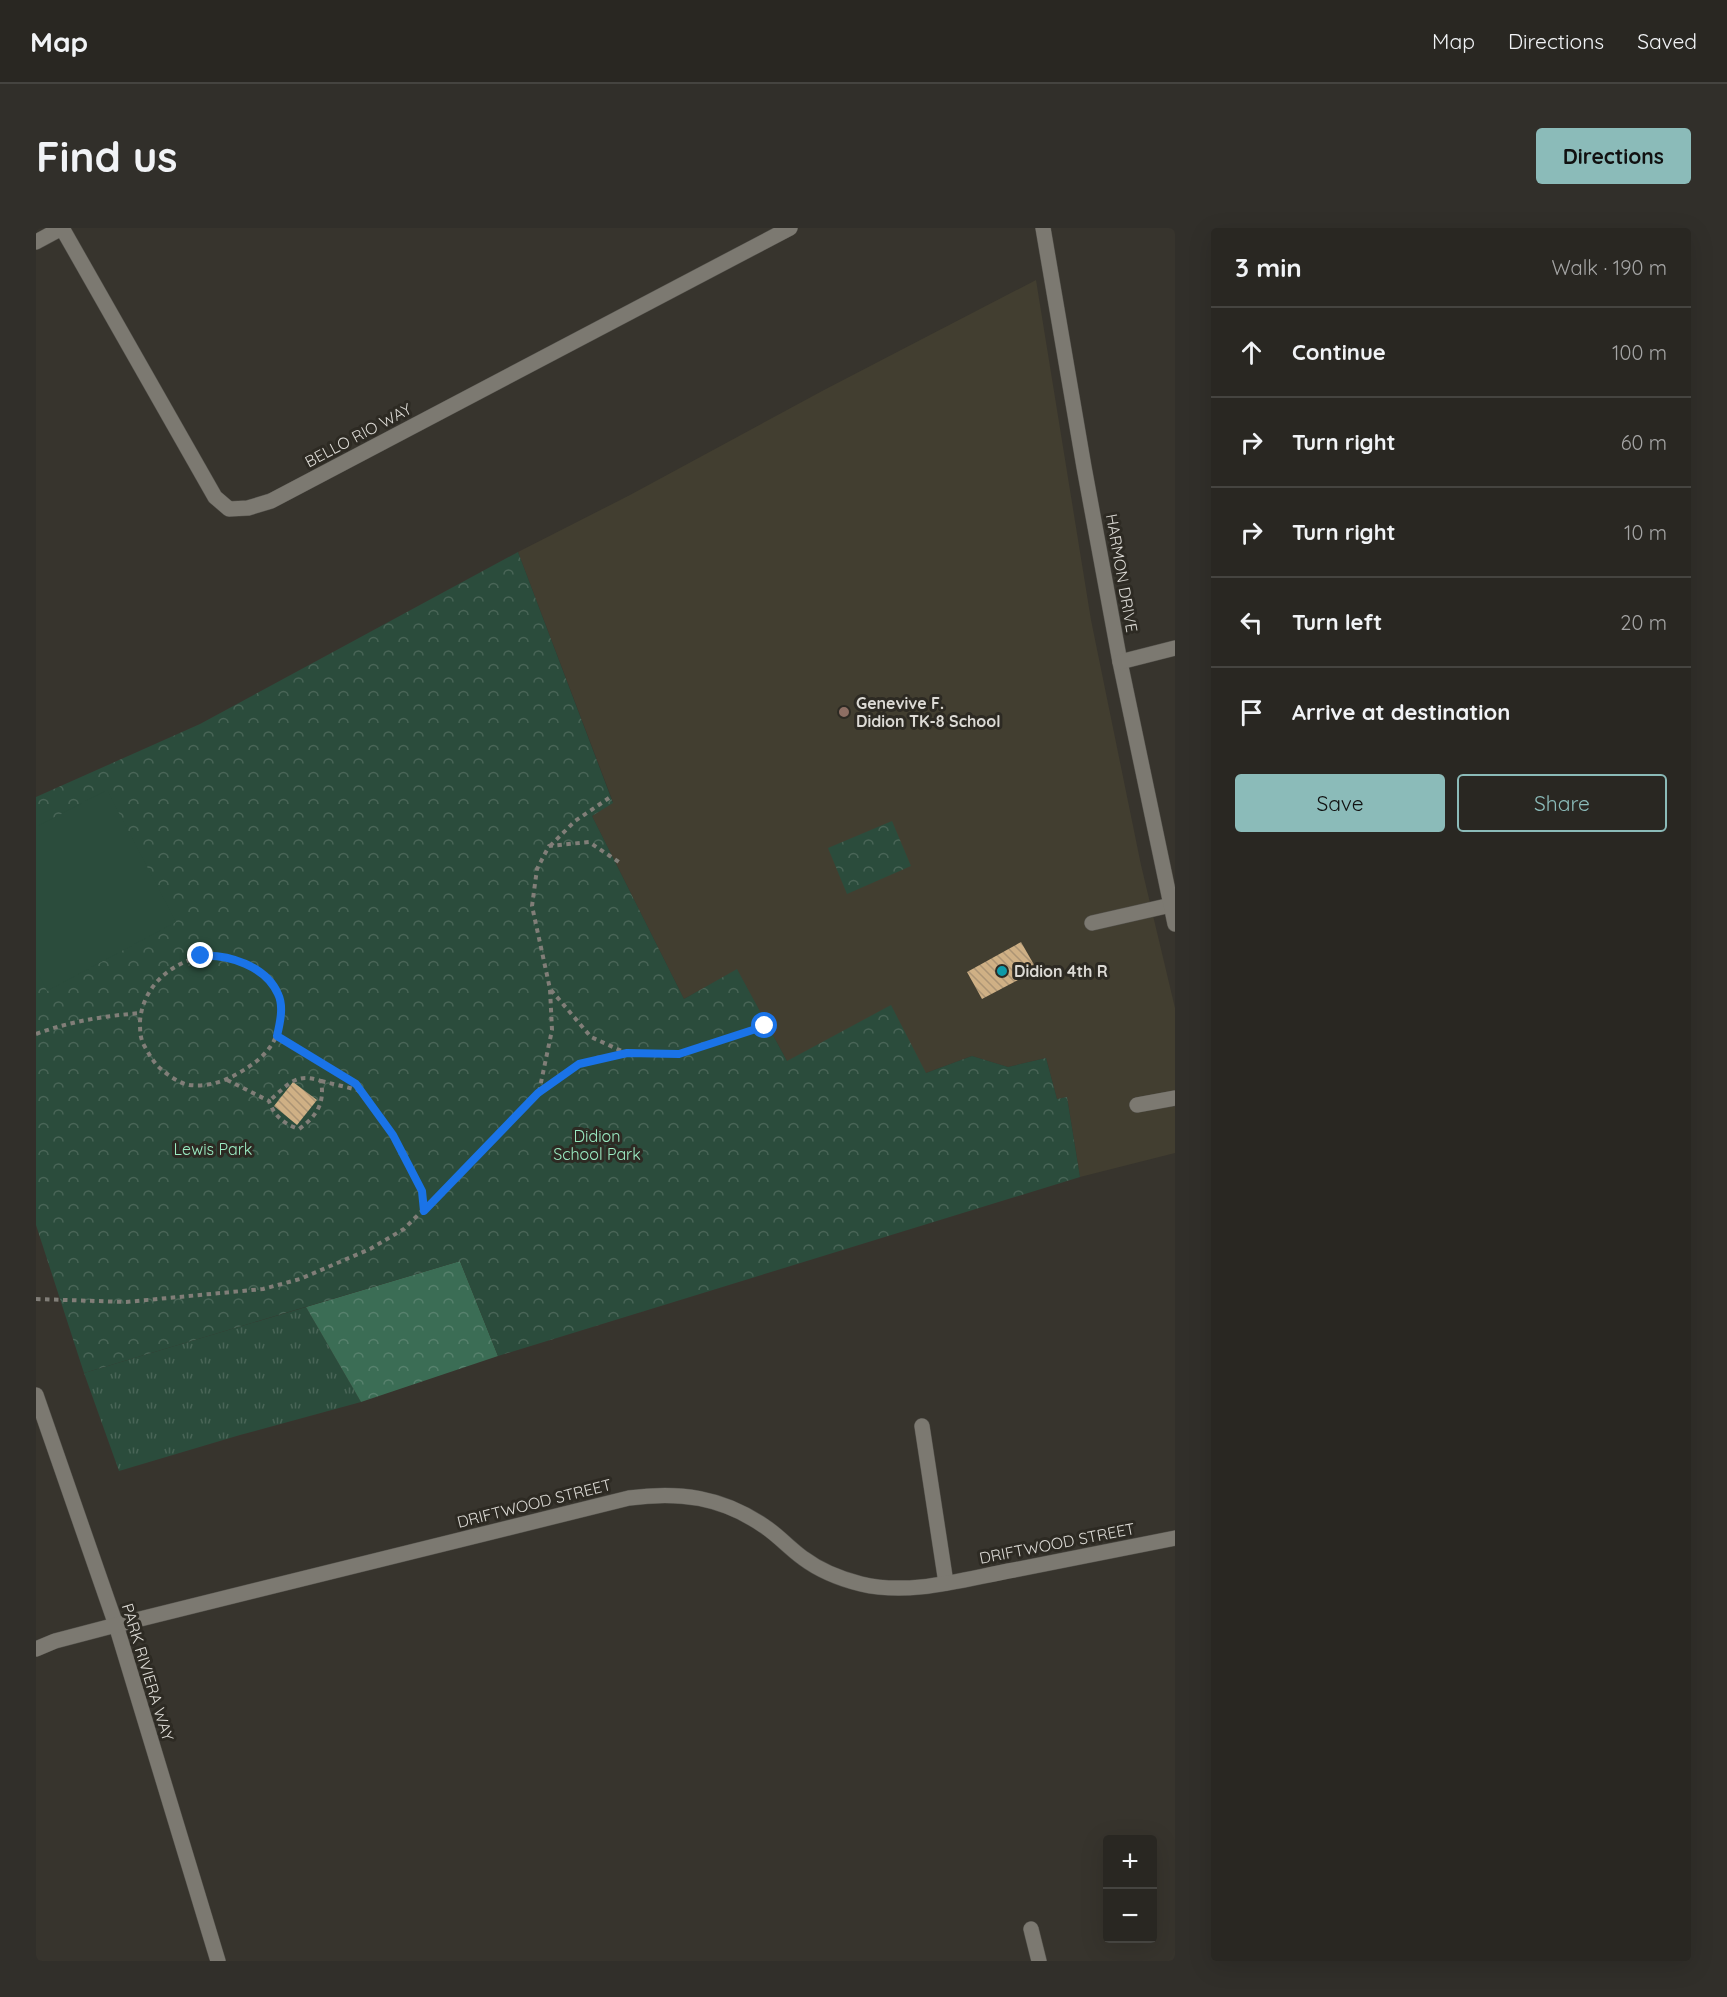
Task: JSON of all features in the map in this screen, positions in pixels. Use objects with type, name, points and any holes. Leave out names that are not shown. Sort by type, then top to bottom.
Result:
[{"type":"street","name":"BELLO RIO WAY","points":[[62,228],[215,497],[229,509],[248,508],[271,501],[790,228]]},
{"type":"street","points":[[36,242],[62,228]]},
{"type":"street","name":"HARMON DRIVE","points":[[1043,228],[1120,662],[1175,924]]},
{"type":"street","points":[[1120,662],[1175,648]]},
{"type":"street","points":[[1092,923],[1171,905]]},
{"type":"street","points":[[1137,1105],[1175,1098]]},
{"type":"street","name":"PARK RIVIERA WAY","points":[[36,1395],[116,1625],[218,1961]]},
{"type":"street","points":[[922,1426],[946,1583]]},
{"type":"street","name":"DRIFTWOOD STREET","points":[[36,1649],[55,1641],[116,1625],[629,1498],[656,1494],[703,1498],[740,1511],[765,1526],[804,1558],[837,1576],[862,1584],[897,1588],[946,1583],[1175,1538]]},
{"type":"street","points":[[1031,1929],[1039,1961]]},
{"type":"path","points":[[538,1093],[552,1030],[550,989],[532,906],[537,869],[549,846],[575,821],[609,798]]},
{"type":"path","points":[[549,846],[589,842],[619,862]]},
{"type":"path","points":[[211,955],[228,957],[249,966],[275,988],[279,995],[280,1005],[277,1036],[266,1054],[226,1080],[214,1083],[188,1084],[171,1077],[156,1065],[141,1040],[141,1013],[150,990],[165,973],[189,960],[211,955]]},
{"type":"path","points":[[550,989],[591,1037],[627,1053]]},
{"type":"path","points":[[36,1034],[59,1025],[99,1016],[141,1013]]},
{"type":"path","points":[[36,1299],[126,1302],[263,1288],[300,1279],[370,1249],[404,1229],[538,1093],[579,1064],[627,1053],[679,1054],[765,1026]]},
{"type":"path","points":[[277,1036],[356,1084],[358,1090],[393,1135],[422,1191],[424,1211]]},
{"type":"path","points":[[269,1101],[299,1077],[311,1077],[358,1090]]},
{"type":"path","points":[[226,1080],[269,1101],[273,1113],[288,1125],[299,1129],[322,1104],[321,1081]]},
{"type":"shaded area","name":"Genevive F. Didion TK-8 School","points":[[1036,280],[1091,620],[1141,865],[1175,1008],[1175,1153],[1080,1177],[1067,1097],[1057,1099],[1046,1058],[1008,1067],[972,1056],[926,1073],[787,1061],[737,970],[684,999],[592,816],[613,802],[518,552]]},
{"type":"green space","name":"Didion School Park","points":[[518,552],[613,803],[592,816],[684,999],[737,969],[787,1061],[891,1005],[926,1073],[972,1056],[1008,1067],[1046,1058],[1057,1099],[1067,1097],[1080,1177],[498,1356],[460,1261],[84,1373],[36,1225],[36,797],[200,724]]},
{"type":"green space","points":[[107,790],[176,922],[47,991],[36,969],[36,827]]},
{"type":"green space","points":[[892,821],[911,866],[847,894],[828,848]]},
{"type":"green space","points":[[460,1261],[498,1356],[361,1402],[306,1307]]},
{"type":"green space","points":[[306,1307],[361,1402],[119,1471],[84,1373]]},
{"type":"building","name":"Didion 4th R","points":[[1021,942],[1037,970],[982,999],[967,972]]},
{"type":"building","points":[[293,1082],[317,1100],[297,1125],[274,1106]]},
{"type":"place","name":"Genevive F. Didion TK-8 School","points":[[844,712]]},
{"type":"place","name":"Didion 4th R","points":[[1002,971]]},
{"type":"route","points":[[201,956],[211,955],[235,959],[257,970],[275,988],[279,995],[280,1005],[277,1036],[356,1084],[358,1090],[393,1135],[422,1191],[424,1211],[538,1093],[579,1064],[627,1053],[679,1054],[765,1026]]},
{"type":"park label","name":"Lewis Park","points":[[213,1149]]}]
